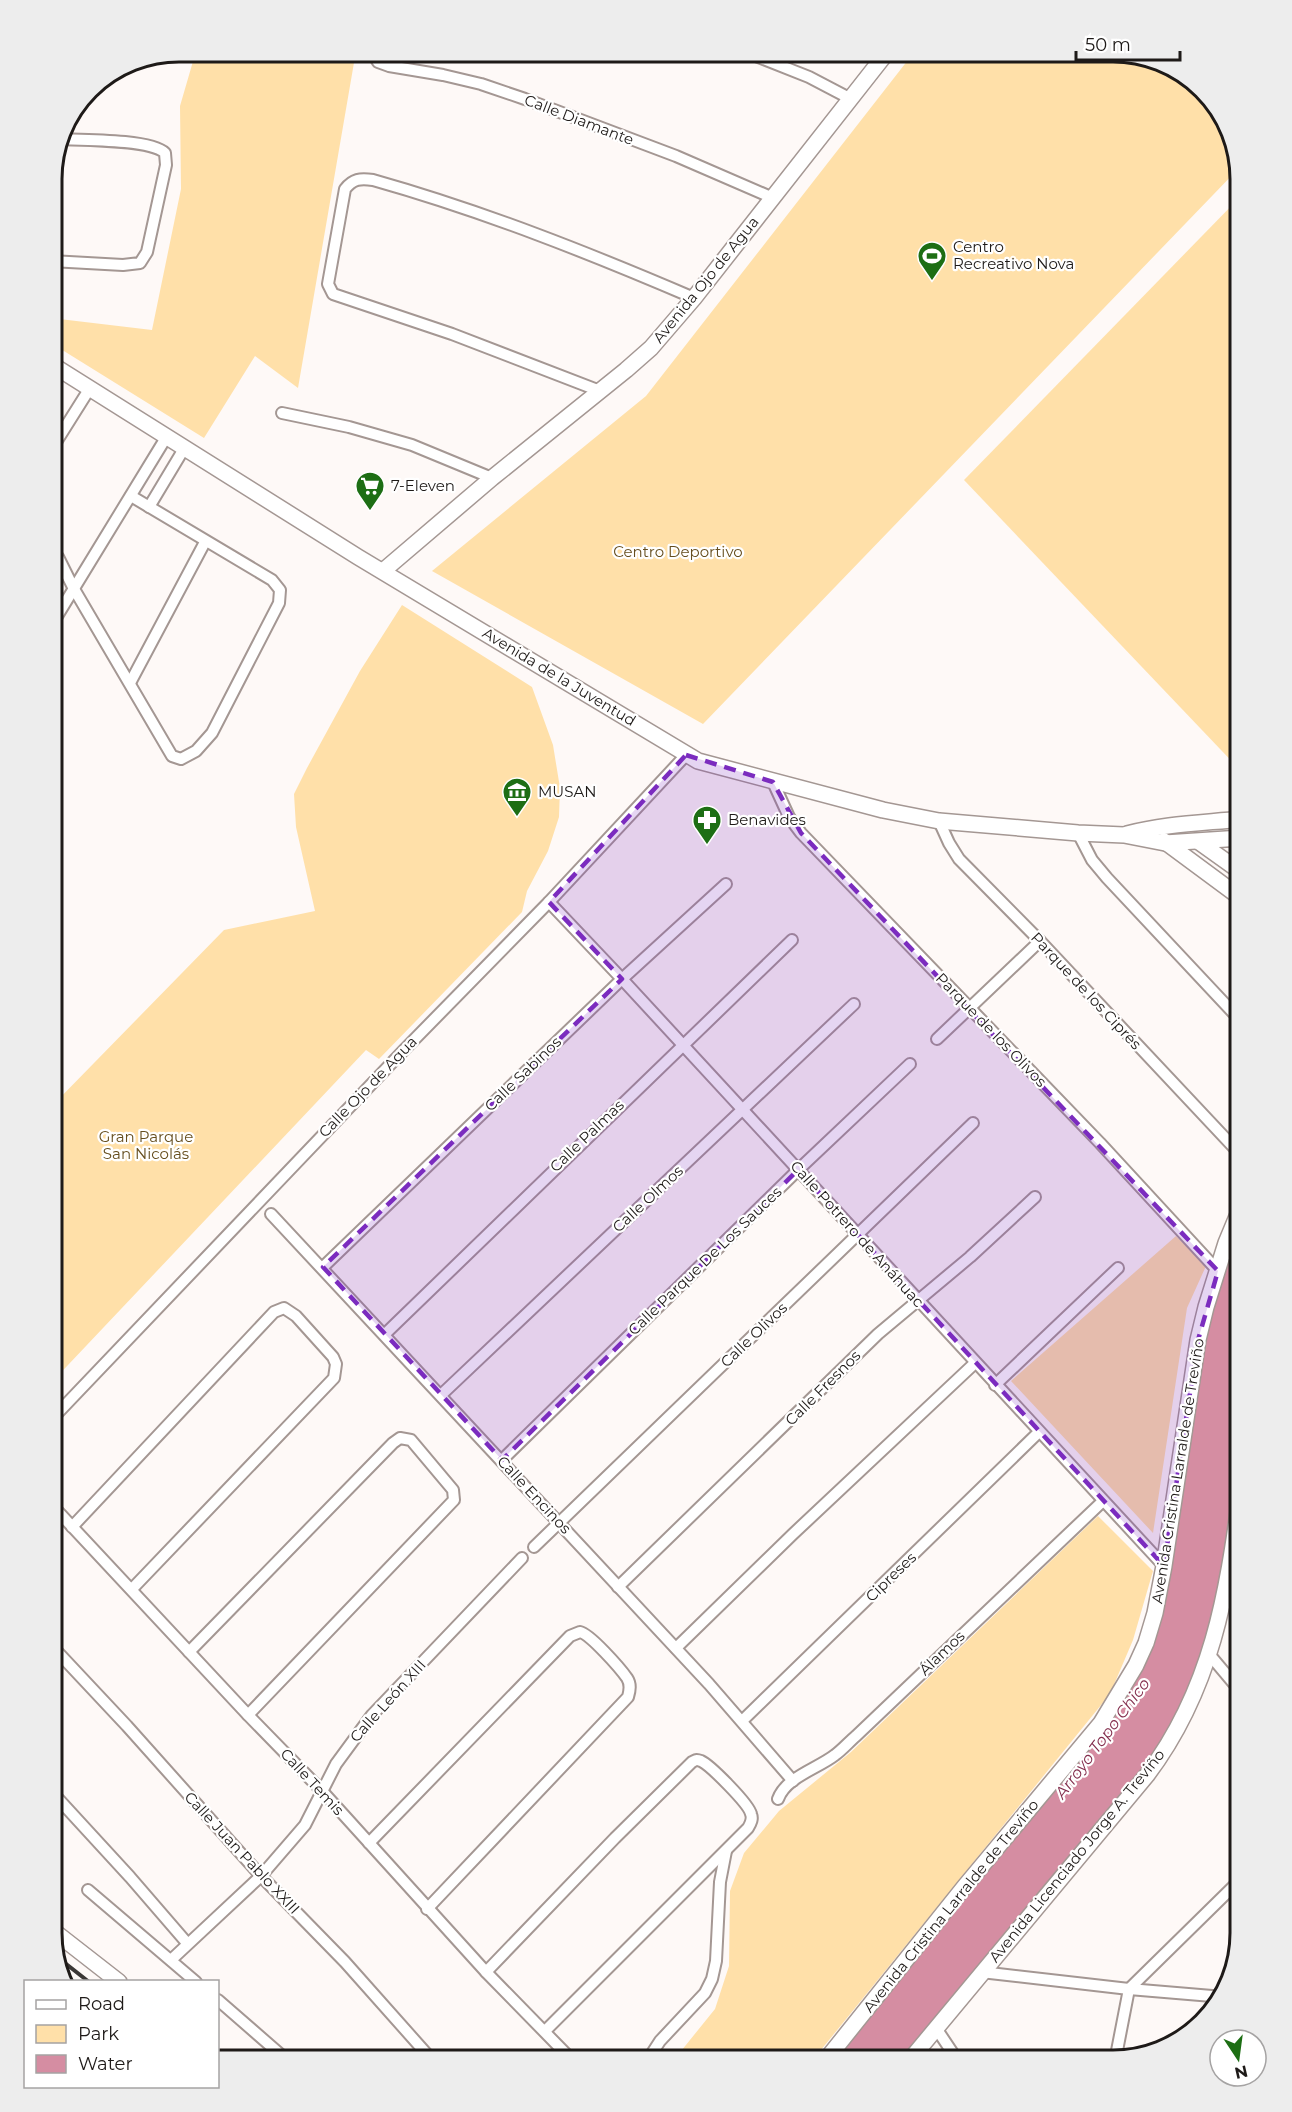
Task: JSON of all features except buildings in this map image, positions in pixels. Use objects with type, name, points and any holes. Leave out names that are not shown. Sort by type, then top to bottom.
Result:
[{"type":"street","name":"Calle Diamante","points":[[378,62],[481,84],[525,99],[676,156],[773,198]]},
{"type":"street","points":[[771,62],[809,77],[851,99]]},
{"type":"street","name":"Avenida Ojo de Agua","points":[[383,571],[651,348],[694,298],[880,62]]},
{"type":"street","points":[[62,262],[123,265],[140,262],[147,252],[166,165],[165,153],[154,147],[68,139]]},
{"type":"street","points":[[600,391],[452,334],[333,294],[328,284],[345,189],[350,182],[363,178],[434,198],[606,261],[694,298]]},
{"type":"street","name":"Avenida de la Juventud","points":[[62,371],[383,571],[686,755],[717,767],[773,782],[883,810],[939,821],[1124,835],[1165,843],[1231,839]]},
{"type":"street","points":[[62,430],[90,388]]},
{"type":"street","points":[[282,413],[349,427],[412,445],[492,478]]},
{"type":"street","points":[[62,608],[167,436]]},
{"type":"street","points":[[149,507],[185,447]]},
{"type":"street","points":[[62,566],[172,756],[181,759],[196,751],[212,733],[279,603],[280,590],[272,580],[131,496]]},
{"type":"street","points":[[130,683],[206,542]]},
{"type":"street","name":"Calle Ojo de Agua","points":[[62,1408],[380,1074],[549,902],[686,755]]},
{"type":"street","name":"Parque de los Olivos","points":[[773,782],[789,817],[801,833],[1100,1143],[1218,1271]]},
{"type":"street","name":"Avenida de la Juventud","points":[[1124,835],[1153,826],[1231,820]]},
{"type":"street","name":"Parque de los Ciprés","points":[[939,821],[959,859],[1040,941],[1231,1144]]},
{"type":"street","points":[[1153,826],[1165,843],[1231,891]]},
{"type":"street","points":[[1078,833],[1092,860],[1107,878],[1231,1010]]},
{"type":"street","points":[[1199,842],[1231,865]]},
{"type":"street","name":"Calle Sabinos","points":[[323,1268],[622,979],[726,884]]},
{"type":"street","name":"Calle Potrero de Anáhuac","points":[[549,902],[1164,1566]]},
{"type":"street","name":"Calle Palmas","points":[[384,1334],[792,940]]},
{"type":"street","points":[[937,1039],[1040,941]]},
{"type":"street","name":"Calle Olmos","points":[[441,1395],[854,1004]]},
{"type":"street","name":"Calle Parque De Los Sauces","points":[[501,1460],[910,1064]]},
{"type":"street","name":"Calle Olivos","points":[[534,1547],[973,1123]]},
{"type":"street","name":"Calle Fresnos","points":[[618,1587],[878,1334],[970,1257],[1035,1197]]},
{"type":"street","name":"Calle Encinos","points":[[271,1214],[676,1648],[793,1781]]},
{"type":"street","name":"Avenida Cristina Larralde de Treviño","points":[[834,2050],[1109,1711],[1136,1665],[1155,1613],[1164,1566],[1198,1340],[1206,1307],[1231,1231]]},
{"type":"street","points":[[995,1385],[1119,1269]]},
{"type":"street","points":[[72,1527],[274,1312],[284,1308],[296,1316],[333,1357],[336,1364],[334,1378],[132,1589]]},
{"type":"street","points":[[676,1648],[975,1363]]},
{"type":"street","name":"Cipreses","points":[[742,1721],[1039,1432]]},
{"type":"street","points":[[189,1652],[393,1443],[400,1438],[411,1440],[453,1490],[454,1500],[248,1715]]},
{"type":"street","name":"Álamos","points":[[778,1799],[781,1792],[793,1781],[835,1756],[1103,1501]]},
{"type":"street","name":"Calle Temis","points":[[62,1516],[323,1792],[486,1972],[563,2050]]},
{"type":"street","name":"Avenida Licenciado Jorge A. Treviño","points":[[918,2050],[1157,1762],[1195,1692],[1209,1654],[1224,1601],[1231,1556]]},
{"type":"street","name":"Calle León XIII","points":[[171,1959],[261,1876],[305,1824],[336,1764],[372,1715],[522,1558]]},
{"type":"street","points":[[1224,1601],[1231,1602]]},
{"type":"street","points":[[369,1843],[570,1636],[580,1632],[589,1636],[627,1678],[630,1690],[624,1702],[427,1909]]},
{"type":"street","points":[[1209,1654],[1231,1680]]},
{"type":"street","name":"Calle Juan Pablo XXIII","points":[[62,1657],[261,1876],[345,1962],[423,2050]]},
{"type":"street","points":[[486,1972],[688,1765],[696,1760],[704,1762],[728,1785],[750,1809],[752,1819],[748,1828],[545,2031]]},
{"type":"street","points":[[62,1803],[187,1943]]},
{"type":"street","points":[[654,2050],[705,1993],[712,1979],[717,1951],[720,1882],[726,1851]]},
{"type":"street","points":[[1117,2050],[1129,1989],[1231,1889]]},
{"type":"street","points":[[88,1890],[194,1980]]},
{"type":"street","points":[[62,1938],[116,1980]]},
{"type":"street","points":[[981,1972],[1212,1996]]},
{"type":"street","points":[[219,2001],[275,2050]]},
{"type":"street","points":[[936,2028],[951,2050]]},
{"type":"highlighted area","points":[[686,755],[773,782],[801,833],[1218,1271],[1198,1340],[1164,1566],[798,1170],[502,1460],[323,1267],[622,979],[549,902]]},
{"type":"green space","points":[[193,62],[354,62],[298,388],[255,356],[204,438],[62,350],[62,319],[152,330],[181,189],[180,106]]},
{"type":"green space","name":"Centro Recreativo Nova","points":[[906,62],[1121,62],[1136,64],[1179,81],[1201,101],[1211,113],[1218,127],[1227,148],[1231,177],[703,724],[432,571],[646,396]]},
{"type":"green space","points":[[1231,206],[1231,760],[964,480]]},
{"type":"green space","name":"Gran Parque San Nicolás","points":[[402,605],[532,687],[553,745],[560,788],[559,817],[548,851],[527,891],[522,912],[379,1059],[366,1050],[62,1371],[62,1096],[224,930],[315,911],[296,827],[294,794],[360,671]]},
{"type":"green space","points":[[1176,1236],[1206,1266],[1187,1308],[1153,1533],[1011,1381]]},
{"type":"green space","points":[[1098,1516],[1153,1571],[1133,1640],[1110,1694],[821,2050],[682,2050],[715,2009],[729,1966],[730,1891],[744,1853],[779,1811],[851,1752]]},
{"type":"water","name":"Arroyo Topo Chico","points":[[1231,1243],[1231,1556],[1224,1601],[1179,1724],[918,2050],[834,2050],[1090,1735],[1146,1643],[1190,1393]]},
{"type":"railway","points":[[66,1964],[86,1980]]},
{"type":"place","name":"Centro Recreativo Nova","points":[[932,282]]},
{"type":"place","name":"7-Eleven","points":[[370,512]]},
{"type":"place","name":"MUSAN","points":[[517,818]]},
{"type":"place","name":"Benavides","points":[[707,846]]},
{"type":"park label","name":"Centro Deportivo","points":[[678,552]]}]
